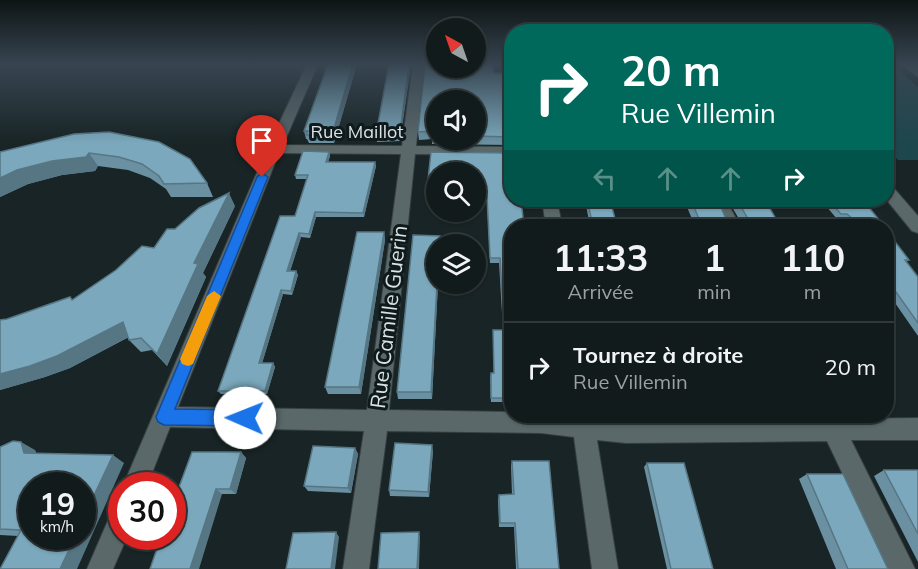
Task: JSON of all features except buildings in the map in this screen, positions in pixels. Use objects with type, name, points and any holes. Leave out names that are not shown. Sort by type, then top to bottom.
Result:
[{"type":"street","points":[[141,472],[300,91]]},
{"type":"street","name":"Rue Camille Guerin","points":[[356,569],[377,421],[417,91]]},
{"type":"street","name":"Rue Maillot","points":[[274,150],[504,151]]},
{"type":"street","points":[[894,198],[918,227]]},
{"type":"street","points":[[164,417],[504,423]]},
{"type":"street","points":[[583,423],[605,569]]},
{"type":"street","points":[[591,423],[626,432],[810,423]]},
{"type":"street","points":[[830,423],[902,569]]},
{"type":"street","points":[[843,423],[918,429]]},
{"type":"street","points":[[100,569],[108,550]]},
{"type":"shaded area","points":[[894,91],[918,91],[918,160],[898,160],[894,156]]},
{"type":"slow traffic","points":[[188,359],[214,296]]},
{"type":"route","points":[[245,418],[164,417],[262,177]]}]
